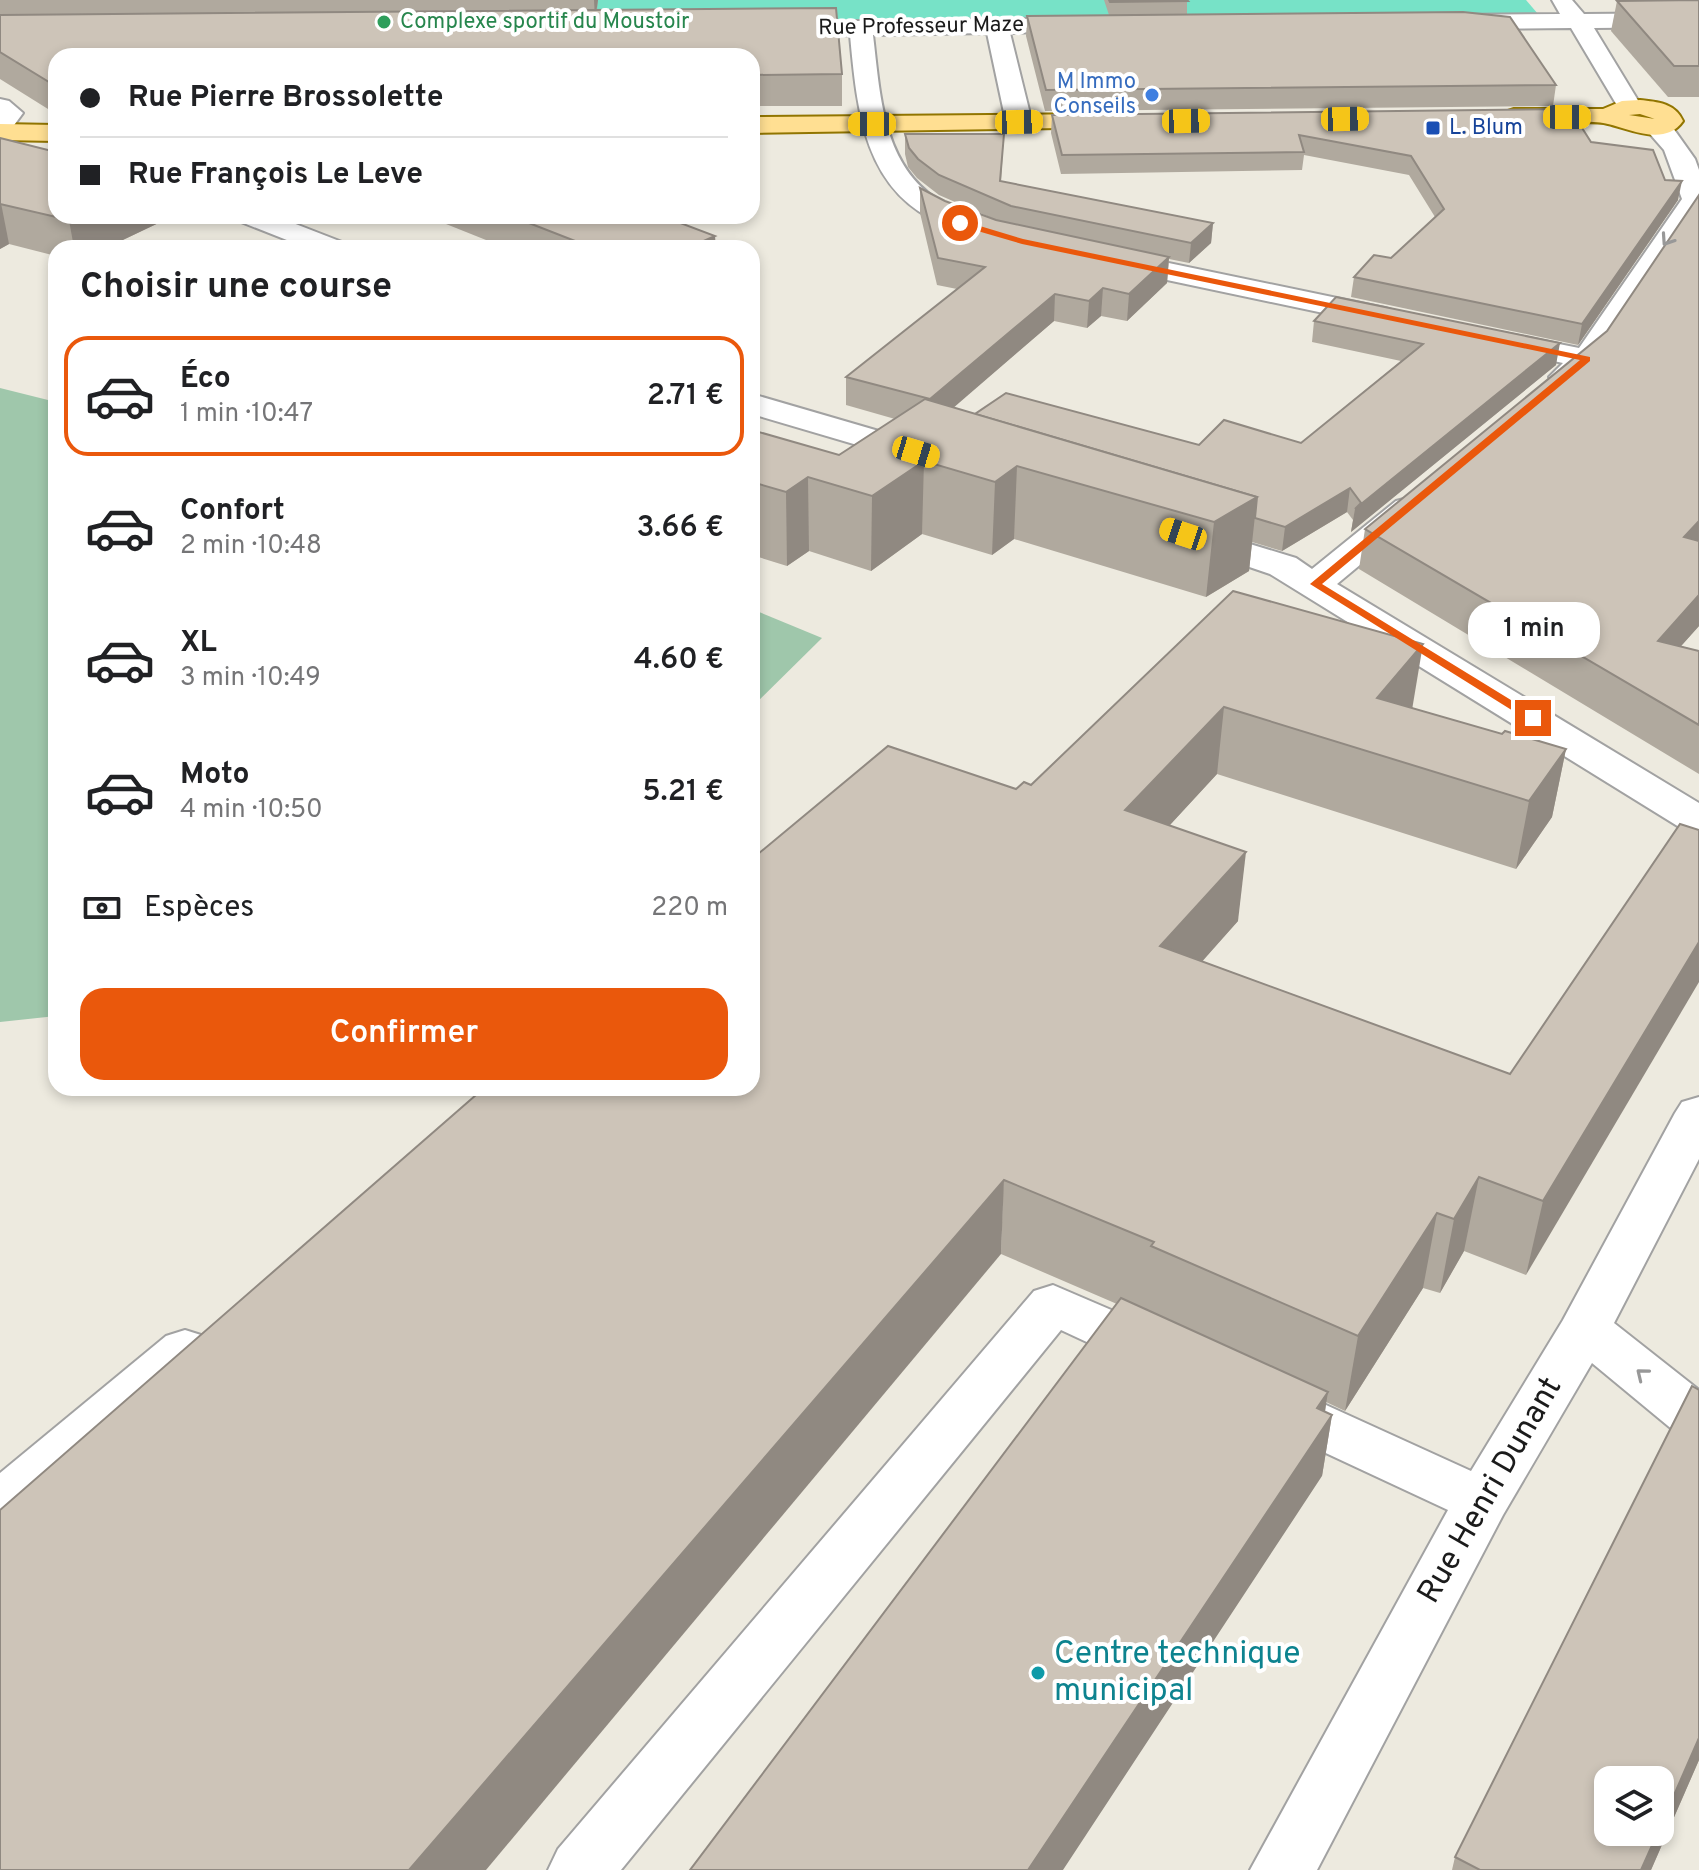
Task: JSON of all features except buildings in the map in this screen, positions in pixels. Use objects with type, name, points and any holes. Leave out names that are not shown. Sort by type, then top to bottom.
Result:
[{"type":"main road","points":[[1488,118],[1659,110],[1663,121],[1699,116]]},
{"type":"main road","points":[[760,125],[1139,121]]},
{"type":"main road","points":[[0,129],[48,132]]},
{"type":"street","points":[[1560,0],[1578,21],[1622,112]]},
{"type":"street","points":[[1433,22],[1699,20]]},
{"type":"street","name":"Rue Professeur Maze","points":[[752,29],[1103,25]]},
{"type":"street","points":[[997,26],[1019,122]]},
{"type":"street","points":[[861,28],[875,140],[900,183],[923,203],[960,223],[997,234]]},
{"type":"street","points":[[0,106],[11,113],[0,129]]},
{"type":"street","points":[[1538,399],[1587,359],[1695,199],[1684,159],[1671,141],[1663,121]]},
{"type":"street","points":[[271,224],[312,240]]},
{"type":"street","points":[[1082,254],[1417,324]]},
{"type":"street","points":[[1478,336],[1587,359]]},
{"type":"street","points":[[760,406],[961,466]]},
{"type":"street","points":[[1315,584],[1428,491]]},
{"type":"street","points":[[1158,526],[1283,566],[1699,821]]},
{"type":"street","name":"Rue Henri Dunant","points":[[1283,1870],[1482,1501],[1585,1328],[1699,1113]]},
{"type":"street","points":[[581,1870],[1053,1304],[1482,1501]]},
{"type":"street","points":[[0,1505],[219,1322]]},
{"type":"street","points":[[1585,1328],[1699,1420]]},
{"type":"green space","name":"Complexe sportif du Moustoir","points":[[35,0],[1526,0],[1538,14],[0,30]]},
{"type":"green space","points":[[0,388],[48,400],[48,1017],[0,1022]]},
{"type":"green space","points":[[760,612],[822,638],[760,699]]},
{"type":"place","name":"Complexe sportif du Moustoir","points":[[384,22]]},
{"type":"place","name":"M Immo Conseils","points":[[1152,95]]},
{"type":"place","name":"L. Blum","points":[[1433,128]]},
{"type":"place","name":"Centre technique municipal","points":[[1038,1673]]},
{"type":"route","points":[[960,223],[1022,242],[1587,359],[1315,584],[1533,718]]}]
